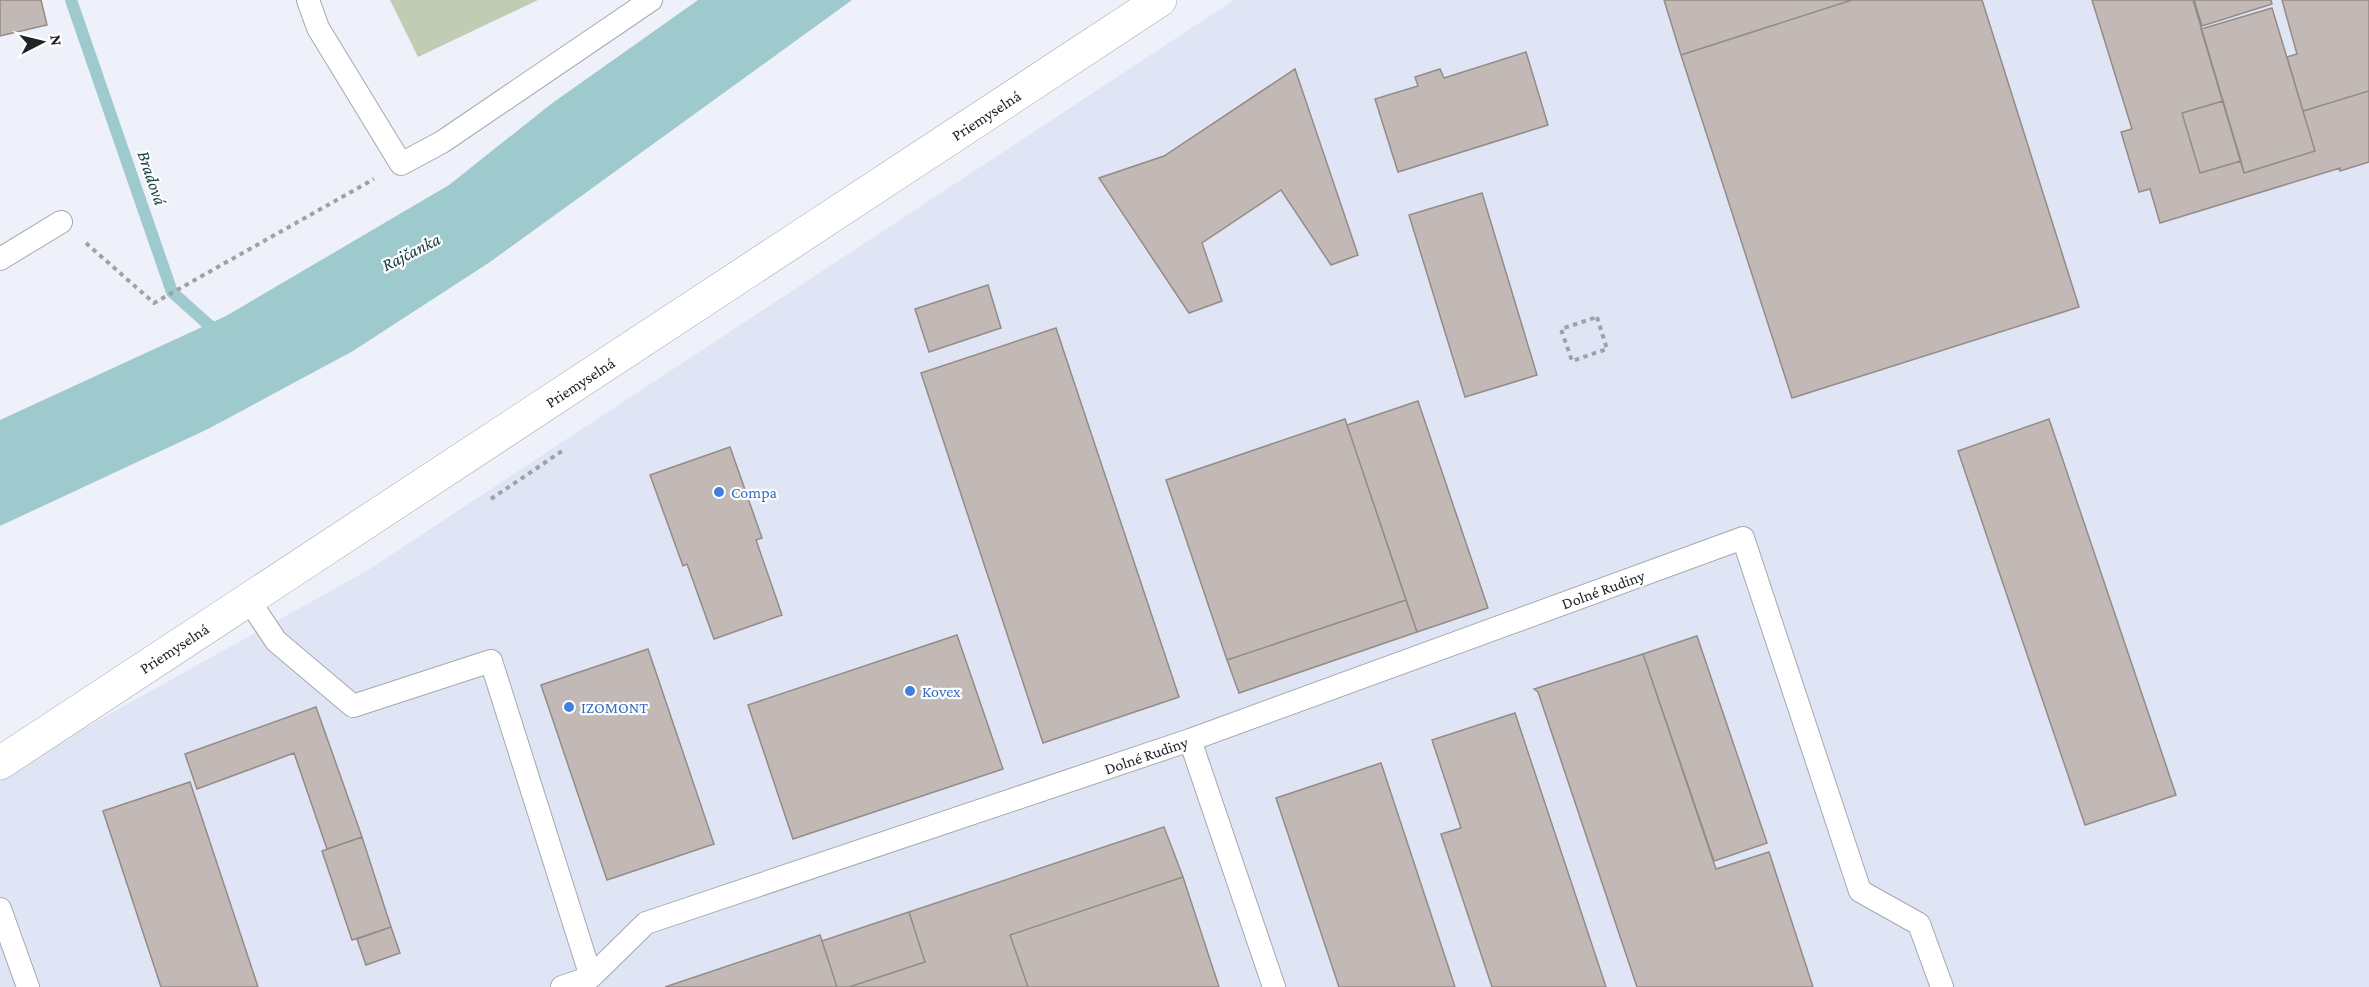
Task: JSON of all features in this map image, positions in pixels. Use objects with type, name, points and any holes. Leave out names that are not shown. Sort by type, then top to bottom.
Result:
[{"type":"street","name":"Priemyselná","points":[[0,763],[1160,0]]},
{"type":"lane","points":[[308,0],[318,28],[401,164],[442,142],[651,0]]},
{"type":"lane","points":[[0,259],[61,222]]},
{"type":"lane","name":"Dolné Rudiny","points":[[562,987],[591,977],[646,923],[1190,740],[1743,538],[1860,891],[1919,924],[1942,987]]},
{"type":"lane","points":[[248,599],[276,641],[353,706],[491,661],[591,977]]},
{"type":"lane","points":[[1190,740],[1274,987]]},
{"type":"lane","points":[[0,909],[28,987]]},
{"type":"path","points":[[61,222],[154,303],[401,164]]},
{"type":"path","points":[[1597,317],[1602,331],[1607,349],[1572,361],[1561,329],[1597,317]]},
{"type":"path","points":[[491,499],[565,449]]},
{"type":"shaded area","points":[[1234,0],[2369,0],[2369,987],[0,987],[0,775],[368,570]]},
{"type":"green space","points":[[390,0],[538,0],[418,57]]},
{"type":"water","name":"Rajčanka","points":[[698,0],[852,0],[490,262],[353,351],[208,429],[0,526],[0,420],[226,316],[449,185],[551,104]]},
{"type":"building","points":[[0,0],[41,0],[47,25],[0,36]]},
{"type":"building","points":[[1664,0],[1852,0],[1681,55]]},
{"type":"building","points":[[1852,0],[1982,0],[2079,307],[1792,398],[1681,55]]},
{"type":"building","points":[[2092,0],[2193,0],[2223,101],[2182,113],[2200,173],[2241,161],[2244,173],[2315,151],[2303,111],[2369,91],[2369,162],[2340,171],[2340,168],[2160,223],[2150,189],[2139,192],[2121,132],[2132,129]]},
{"type":"building","points":[[2194,0],[2271,0],[2272,4],[2202,26]]},
{"type":"building","points":[[2282,0],[2369,0],[2369,91],[2303,111],[2287,57],[2297,54]]},
{"type":"building","points":[[2272,8],[2315,151],[2244,173],[2201,29]]},
{"type":"building","points":[[1526,52],[1548,125],[1398,172],[1375,99],[1418,86],[1415,77],[1440,69],[1444,78]]},
{"type":"building","points":[[1295,69],[1358,255],[1331,265],[1281,190],[1202,243],[1222,301],[1189,313],[1099,178],[1164,156]]},
{"type":"building","points":[[2223,101],[2241,161],[2200,173],[2182,113]]},
{"type":"building","points":[[1482,193],[1537,375],[1465,397],[1409,215]]},
{"type":"building","points":[[988,285],[1001,328],[929,352],[915,309]]},
{"type":"building","points":[[1056,328],[1179,697],[1043,743],[921,373]]},
{"type":"building","points":[[1418,401],[1488,608],[1417,632],[1347,425]]},
{"type":"building","points":[[1345,419],[1406,600],[1227,660],[1166,480]]},
{"type":"building","points":[[2049,419],[2176,795],[2085,825],[1958,451]]},
{"type":"building","points":[[730,447],[762,538],[756,540],[782,615],[714,639],[687,564],[683,566],[650,475]]},
{"type":"building","points":[[1406,600],[1417,632],[1239,693],[1227,660]]},
{"type":"building","points":[[957,635],[1003,769],[793,839],[748,705]]},
{"type":"building","points":[[1697,636],[1767,843],[1714,861],[1643,654]]},
{"type":"building","points":[[648,649],[714,844],[607,880],[541,685]]},
{"type":"building","points":[[1643,654],[1716,869],[1769,852],[1813,987],[1637,987],[1538,692],[1534,689]]},
{"type":"building","points":[[316,707],[362,837],[327,849],[294,753],[197,789],[185,754]]},
{"type":"building","points":[[1515,713],[1606,987],[1492,987],[1441,834],[1461,828],[1432,740]]},
{"type":"building","points":[[1381,763],[1455,987],[1339,987],[1276,798]]},
{"type":"building","points":[[190,782],[258,987],[161,987],[103,811]]},
{"type":"building","points":[[1164,827],[1183,877],[1010,935],[1028,987],[849,987],[925,962],[909,912]]},
{"type":"building","points":[[362,837],[391,927],[352,940],[322,851]]},
{"type":"building","points":[[1183,877],[1219,987],[1028,987],[1010,935]]},
{"type":"building","points":[[909,912],[925,962],[849,987],[837,987],[822,941]]},
{"type":"building","points":[[391,927],[400,953],[366,965],[357,939]]},
{"type":"building","points":[[820,935],[837,987],[665,987]]},
{"type":"waterway","name":"Bradová","points":[[71,0],[172,292],[220,335]]},
{"type":"place","name":"Compa","points":[[719,492]]},
{"type":"place","name":"Kovex","points":[[910,691]]},
{"type":"place","name":"IZOMONT","points":[[569,707]]}]
